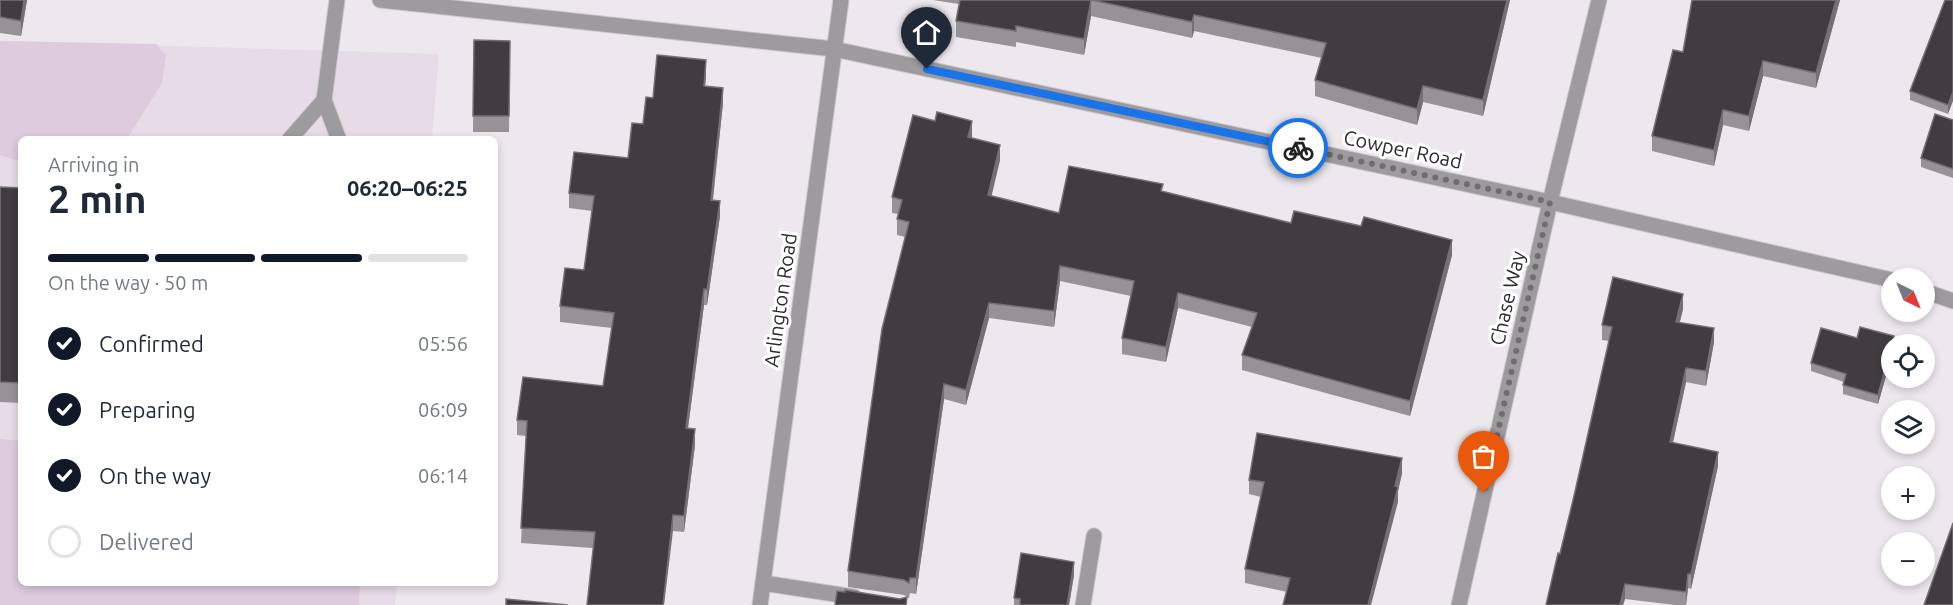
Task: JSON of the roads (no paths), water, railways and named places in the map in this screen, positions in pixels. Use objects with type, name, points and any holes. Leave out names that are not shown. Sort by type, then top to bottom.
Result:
[{"type":"street","points":[[336,0],[324,100],[338,136]]},
{"type":"street","name":"Cowper Road","points":[[380,0],[475,5],[834,50],[1550,202],[1881,277]]},
{"type":"street","name":"Arlington Road","points":[[760,605],[841,0]]},
{"type":"street","name":"Chase Way","points":[[1459,605],[1550,202],[1599,0]]},
{"type":"street","points":[[292,136],[324,100]]},
{"type":"street","points":[[1935,295],[1953,301]]},
{"type":"street","points":[[1083,605],[1094,536]]},
{"type":"street","points":[[763,583],[867,599]]}]
